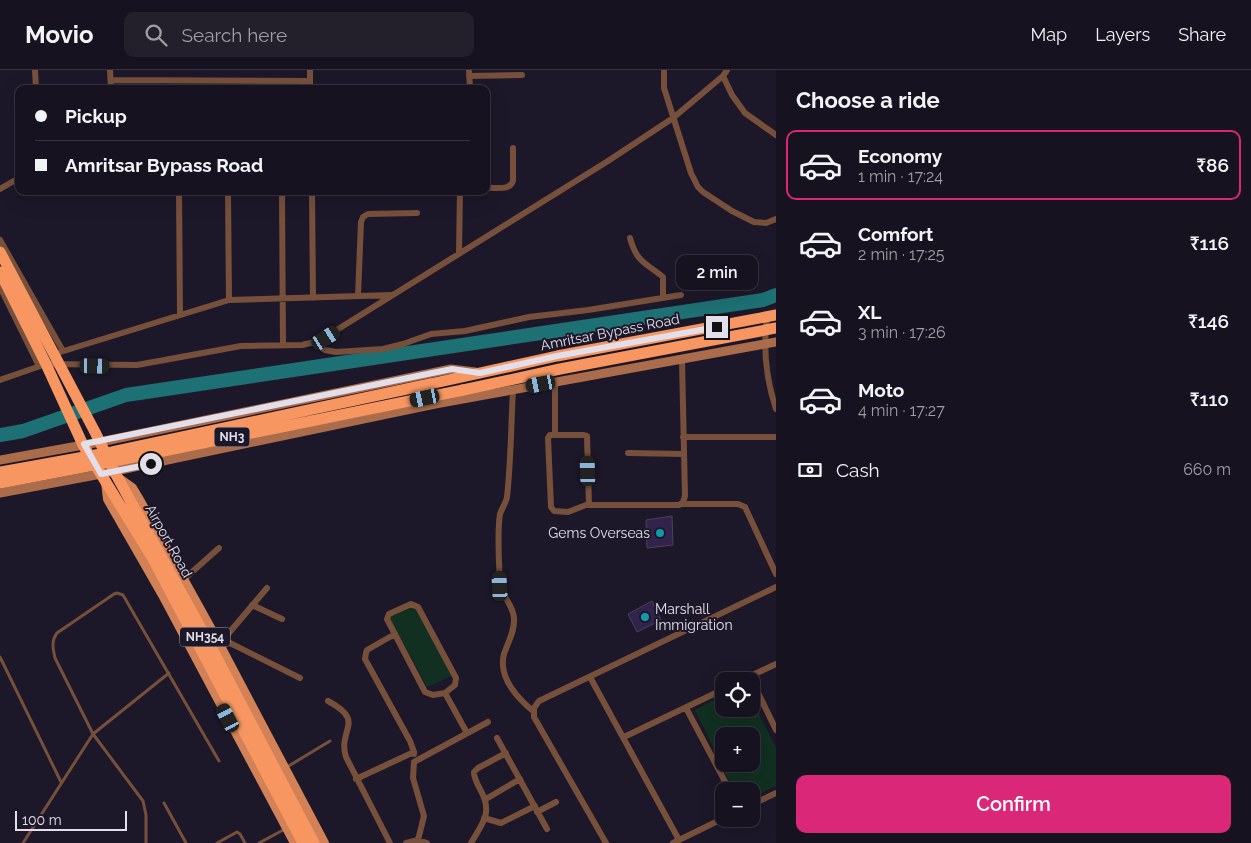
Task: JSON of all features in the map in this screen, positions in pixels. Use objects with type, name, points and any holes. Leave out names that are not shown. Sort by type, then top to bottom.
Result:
[{"type":"highway","name":"Airport Road","points":[[0,252],[58,353],[60,365],[116,475],[210,645],[314,843]]},
{"type":"highway","name":"Airport Road","points":[[0,272],[43,365],[56,386],[82,440],[152,557],[304,843]]},
{"type":"highway","name":"Amritsar Bypass Road","points":[[480,373],[557,356],[772,316]]},
{"type":"highway","name":"Amritsar Bypass Road","points":[[491,389],[560,369],[774,334]]},
{"type":"highway","name":"NH3","points":[[0,472],[112,452],[480,373]]},
{"type":"highway","name":"NH3","points":[[0,483],[463,390],[491,389]]},
{"type":"main road","points":[[116,475],[135,493],[183,580],[218,637],[284,769],[324,843]]},
{"type":"main road","points":[[103,478],[108,499],[164,596],[294,843]]},
{"type":"street","points":[[35,70],[36,85]]},
{"type":"street","points":[[110,70],[111,85]]},
{"type":"street","points":[[310,70],[310,85]]},
{"type":"street","points":[[664,70],[664,88],[691,173],[698,187],[732,211],[754,222],[766,223],[776,219]]},
{"type":"street","points":[[469,73],[522,75]]},
{"type":"street","points":[[0,380],[43,365],[137,365],[158,363],[220,349],[241,346],[313,343],[326,338],[673,118],[725,73],[732,95],[745,113],[776,135]]},
{"type":"street","points":[[110,80],[310,81]]},
{"type":"street","points":[[490,188],[512,185],[513,148]]},
{"type":"street","points":[[0,189],[15,180]]},
{"type":"street","points":[[179,195],[180,314]]},
{"type":"street","points":[[228,195],[228,300]]},
{"type":"street","points":[[282,195],[282,345]]},
{"type":"street","points":[[312,195],[313,298]]},
{"type":"street","points":[[458,253],[460,195]]},
{"type":"street","points":[[358,296],[361,222],[363,217],[368,214],[417,213]]},
{"type":"street","points":[[630,238],[635,252],[641,261],[663,277],[663,297]]},
{"type":"street","points":[[0,240],[58,353],[228,300],[394,294]]},
{"type":"street","points":[[0,287],[43,365]]},
{"type":"street","points":[[313,343],[325,350],[336,352],[383,349],[431,334],[465,331],[530,317],[682,295]]},
{"type":"street","points":[[0,492],[103,478],[434,404],[491,389],[513,390],[765,344],[774,334],[772,316]]},
{"type":"street","points":[[772,316],[774,334],[765,344],[768,379],[776,409]]},
{"type":"street","points":[[682,360],[685,496],[682,504]]},
{"type":"street","points":[[0,460],[82,440],[452,369],[480,373]]},
{"type":"street","points":[[555,382],[555,435]]},
{"type":"street","points":[[513,390],[507,498],[500,516],[499,567],[502,593],[513,611],[514,626],[504,654],[503,666],[507,680],[513,690],[522,702],[534,712]]},
{"type":"street","points":[[589,505],[587,436],[550,435],[548,438],[551,509],[556,512],[568,512],[589,505],[738,504],[745,507],[776,574]]},
{"type":"street","points":[[683,437],[776,437]]},
{"type":"street","points":[[628,453],[684,454]]},
{"type":"street","points":[[183,580],[219,548]]},
{"type":"street","points":[[606,843],[534,717],[539,701],[776,587]]},
{"type":"street","points":[[267,588],[218,637],[300,678]]},
{"type":"street","points":[[411,604],[417,606],[456,678],[455,685],[445,693],[433,695],[426,692],[387,619],[388,615],[411,604]]},
{"type":"street","points":[[252,605],[282,619]]},
{"type":"street","points":[[395,634],[367,650],[365,659],[410,741],[414,752],[413,778],[424,816],[418,840]]},
{"type":"street","points":[[759,672],[776,664]]},
{"type":"street","points":[[590,676],[624,737],[676,842],[715,822]]},
{"type":"street","points":[[445,693],[467,733]]},
{"type":"street","points":[[624,737],[715,694]]},
{"type":"street","points":[[760,697],[776,730]]},
{"type":"street","points":[[328,701],[341,708],[347,715],[349,726],[344,752],[390,843]]},
{"type":"street","points":[[686,708],[725,782]]},
{"type":"street","points":[[414,762],[488,722]]},
{"type":"street","points":[[497,738],[547,829]]},
{"type":"street","points":[[356,779],[414,752]]},
{"type":"street","points":[[471,843],[488,809],[486,799],[474,772],[506,753]]},
{"type":"street","points":[[486,799],[520,779]]},
{"type":"street","points":[[760,801],[776,793]]},
{"type":"street","points":[[484,818],[501,823],[556,802]]},
{"type":"street","points":[[406,843],[418,840],[427,843]]},
{"type":"lane","points":[[146,843],[146,815],[143,801],[93,734],[55,658],[53,640],[57,633],[114,594],[120,593],[126,598],[219,761]]},
{"type":"lane","points":[[0,657],[62,782]]},
{"type":"lane","points":[[23,843],[93,734],[169,673]]},
{"type":"lane","points":[[284,769],[330,741]]},
{"type":"lane","points":[[164,803],[186,843]]},
{"type":"lane","points":[[259,843],[287,829]]},
{"type":"lane","points":[[217,843],[237,832],[245,843]]},
{"type":"green space","points":[[414,604],[453,675],[427,687],[388,615]]},
{"type":"green space","points":[[715,700],[715,717],[760,716],[776,748],[776,786],[760,794],[760,782],[730,782],[725,772],[760,772],[760,727],[715,727],[715,752],[695,710]]},
{"type":"building","name":"Gems Overseas","points":[[672,516],[673,545],[647,548],[646,520]]},
{"type":"building","name":"Marshall Immigration","points":[[652,601],[661,620],[637,632],[628,614]]},
{"type":"waterway","points":[[0,435],[23,431],[126,395],[763,300],[776,295]]},
{"type":"place","name":"Gems Overseas","points":[[660,533]]},
{"type":"place","name":"Marshall Immigration","points":[[645,617]]},
{"type":"route","points":[[151,464],[101,474],[84,444],[452,369],[480,373],[557,356],[717,327]]}]
